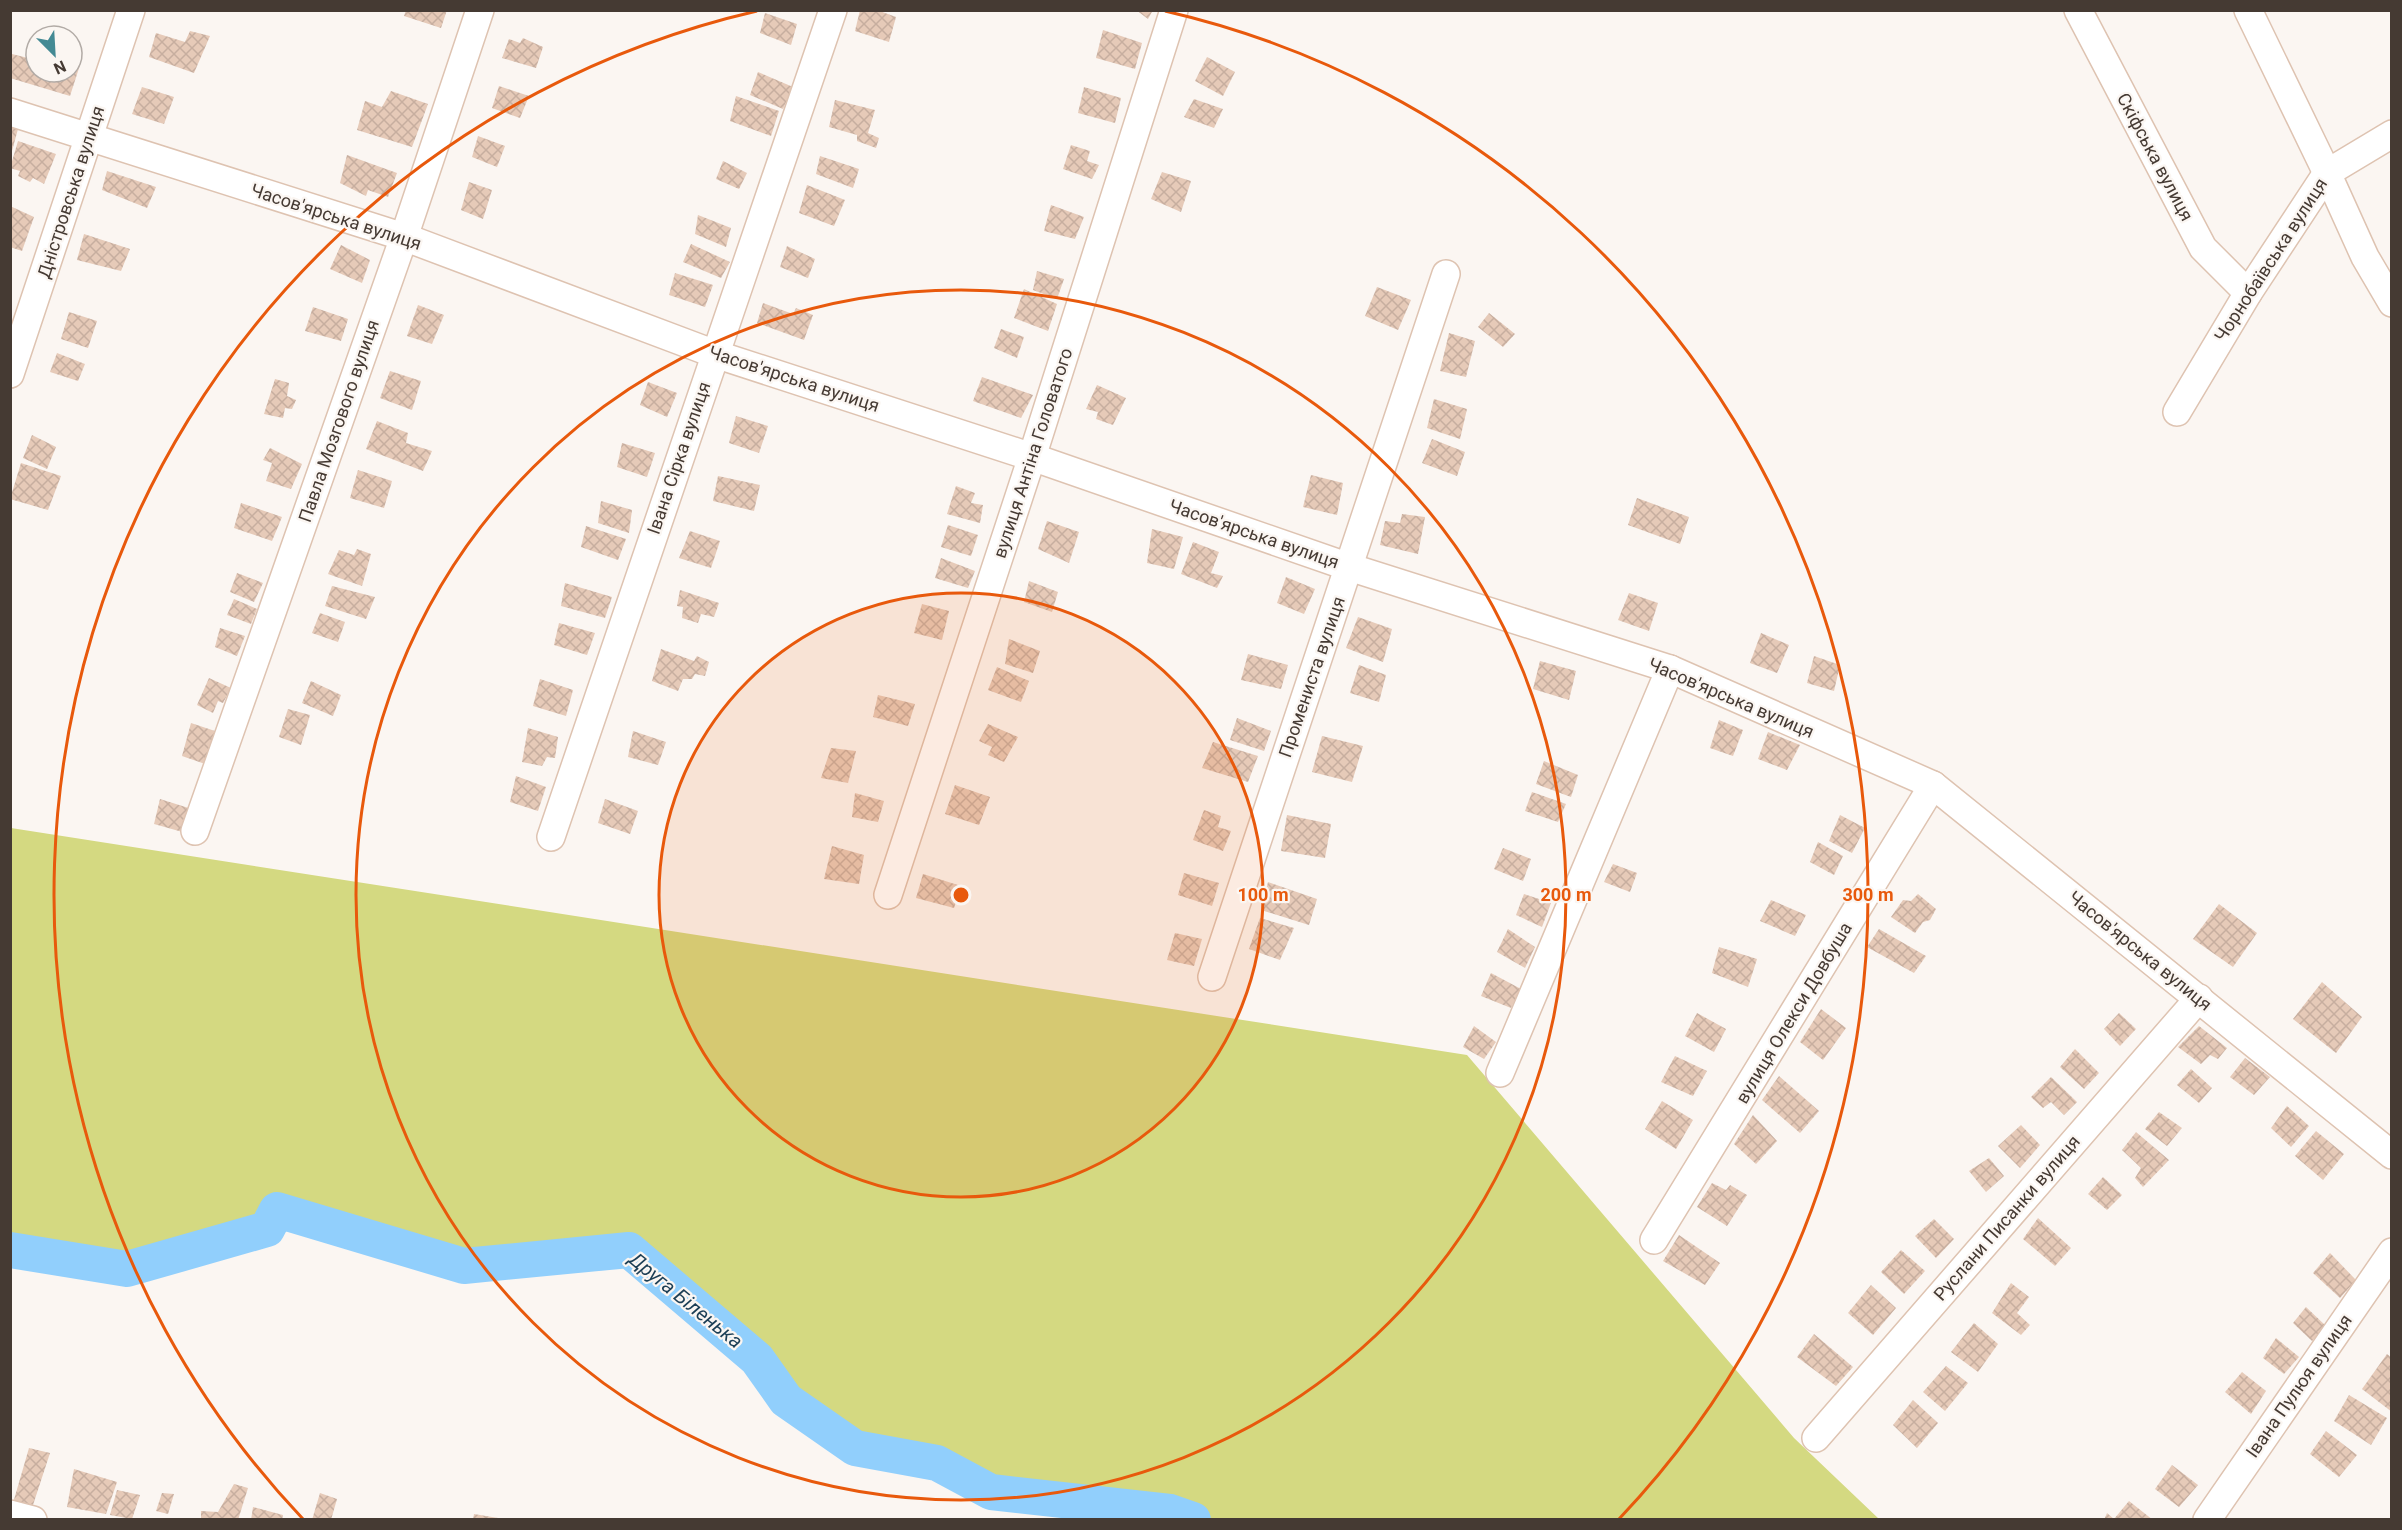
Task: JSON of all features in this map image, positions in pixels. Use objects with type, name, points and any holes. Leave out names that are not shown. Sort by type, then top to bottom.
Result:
[{"type":"street","name":"Дністровська вулиця","points":[[10,374],[131,10]]},
{"type":"street","name":"Павла Мозгового вулиця","points":[[195,831],[404,237],[480,10]]},
{"type":"street","name":"Івана Сірка вулиця","points":[[551,837],[833,10]]},
{"type":"street","name":"вулиця Антіна Головатого","points":[[888,895],[1032,457],[1174,10]]},
{"type":"street","name":"Скіфська вулиця","points":[[2078,10],[2203,248],[2248,293]]},
{"type":"street","points":[[2248,10],[2327,173],[2365,258],[2391,303]]},
{"type":"street","name":"Часов'ярська вулиця","points":[[10,112],[88,139],[404,237],[715,354],[1032,457],[1349,567],[1670,669],[1933,785],[2391,1155]]},
{"type":"street","name":"Чорнобаївська вулиця","points":[[2177,412],[2248,293],[2327,173],[2391,134]]},
{"type":"street","name":"Промениста вулиця","points":[[1212,977],[1446,274]]},
{"type":"street","points":[[1500,1073],[1670,669]]},
{"type":"street","name":"вулиця Олекси Довбуша","points":[[1654,1240],[1933,785]]},
{"type":"street","name":"Руслани Писанки вулиця","points":[[1816,1438],[2199,998]]},
{"type":"street","name":"Івана Пулюя вулиця","points":[[2207,1520],[2391,1252]]},
{"type":"street","points":[[10,1514],[33,1520]]},
{"type":"green space","points":[[11,828],[1467,1055],[1794,1438],[1879,1519],[1193,1520],[1170,1512],[991,1492],[937,1463],[855,1448],[786,1400],[757,1359],[629,1250],[464,1266],[278,1210],[267,1229],[127,1269],[11,1250]]},
{"type":"building","points":[[406,10],[447,10],[441,28],[404,16]]},
{"type":"building","points":[[860,10],[877,10],[896,17],[889,42],[855,31]]},
{"type":"building","points":[[1136,10],[1153,10],[1148,19]]},
{"type":"building","points":[[765,13],[797,24],[791,45],[760,33]]},
{"type":"building","points":[[1103,30],[1142,43],[1135,69],[1096,58]]},
{"type":"building","points":[[190,31],[210,36],[194,73],[149,57],[156,33],[185,42]]},
{"type":"building","points":[[523,38],[543,47],[536,68],[502,58],[509,39],[520,43]]},
{"type":"building","points":[[12,54],[24,57],[24,82],[10,78]]},
{"type":"building","points":[[1207,57],[1235,72],[1223,96],[1195,81]]},
{"type":"building","points":[[758,72],[793,87],[783,109],[750,95]]},
{"type":"building","points":[[30,84],[74,84],[70,96]]},
{"type":"building","points":[[499,86],[529,96],[520,118],[492,108]]},
{"type":"building","points":[[142,87],[174,97],[164,124],[132,114]]},
{"type":"building","points":[[1084,87],[1121,98],[1115,123],[1078,113]]},
{"type":"building","points":[[391,91],[428,104],[412,147],[357,130],[365,101],[382,107]]},
{"type":"building","points":[[736,96],[779,111],[771,136],[730,121]]},
{"type":"building","points":[[1194,99],[1223,109],[1214,128],[1184,117]]},
{"type":"building","points":[[835,100],[875,110],[868,133],[879,138],[876,148],[857,141],[857,135],[829,127]]},
{"type":"building","points":[[10,127],[18,129],[12,151],[10,150]]},
{"type":"building","points":[[478,136],[505,146],[497,167],[472,157]]},
{"type":"building","points":[[18,141],[56,154],[44,184],[33,178],[30,182],[18,176],[20,171],[10,168]]},
{"type":"building","points":[[1071,145],[1090,151],[1087,161],[1099,165],[1092,179],[1063,169]]},
{"type":"building","points":[[347,155],[397,173],[388,197],[368,190],[366,196],[340,183]]},
{"type":"building","points":[[820,156],[859,169],[853,188],[816,174]]},
{"type":"building","points":[[723,161],[747,173],[739,189],[716,179]]},
{"type":"building","points":[[107,171],[156,187],[147,208],[102,190]]},
{"type":"building","points":[[1162,172],[1191,181],[1181,212],[1151,199]]},
{"type":"building","points":[[469,182],[492,190],[483,219],[461,210]]},
{"type":"building","points":[[807,185],[845,200],[834,226],[799,213]]},
{"type":"building","points":[[1051,205],[1084,217],[1075,239],[1044,231]]},
{"type":"building","points":[[10,206],[34,217],[22,251],[10,247]]},
{"type":"building","points":[[698,215],[731,228],[726,247],[695,234]]},
{"type":"building","points":[[84,234],[130,249],[121,271],[77,260]]},
{"type":"building","points":[[691,244],[730,262],[721,278],[683,262]]},
{"type":"building","points":[[341,245],[370,260],[362,283],[330,269]]},
{"type":"building","points":[[787,246],[815,259],[808,278],[780,267]]},
{"type":"building","points":[[1037,271],[1064,279],[1057,299],[1033,290]]},
{"type":"building","points":[[675,273],[713,285],[705,307],[669,295]]},
{"type":"building","points":[[1377,287],[1411,300],[1398,330],[1365,316]]},
{"type":"building","points":[[1024,289],[1057,304],[1048,331],[1014,318]]},
{"type":"building","points":[[763,303],[793,314],[796,308],[813,315],[804,340],[757,323]]},
{"type":"building","points":[[418,305],[444,315],[432,344],[407,336]]},
{"type":"building","points":[[313,307],[348,319],[341,341],[305,331]]},
{"type":"building","points":[[69,312],[97,321],[88,348],[61,339]]},
{"type":"building","points":[[1489,313],[1515,334],[1503,347],[1478,327]]},
{"type":"building","points":[[1001,329],[1024,337],[1017,358],[994,348]]},
{"type":"building","points":[[1449,333],[1475,341],[1466,377],[1440,371]]},
{"type":"building","points":[[57,353],[85,364],[78,381],[50,372]]},
{"type":"building","points":[[390,371],[421,381],[412,410],[380,398]]},
{"type":"building","points":[[982,377],[1033,395],[1021,418],[973,401]]},
{"type":"building","points":[[275,379],[289,383],[287,396],[296,400],[292,409],[285,408],[283,418],[264,414]]},
{"type":"building","points":[[648,382],[677,393],[667,417],[640,405]]},
{"type":"building","points":[[1097,385],[1126,398],[1113,425],[1096,419],[1098,412],[1086,409]]},
{"type":"building","points":[[1434,399],[1467,409],[1460,439],[1427,428]]},
{"type":"building","points":[[736,416],[768,426],[759,453],[729,443]]},
{"type":"building","points":[[377,421],[408,433],[406,443],[432,451],[423,471],[366,449]]},
{"type":"building","points":[[32,435],[56,447],[47,469],[23,458]]},
{"type":"building","points":[[1432,439],[1465,452],[1457,476],[1422,463]]},
{"type":"building","points":[[622,443],[655,453],[647,477],[617,467]]},
{"type":"building","points":[[270,448],[302,464],[291,489],[266,481],[272,463],[263,460]]},
{"type":"building","points":[[21,463],[61,476],[48,510],[10,499]]},
{"type":"building","points":[[358,470],[392,481],[384,508],[350,498]]},
{"type":"building","points":[[1311,475],[1343,483],[1337,515],[1303,507]]},
{"type":"building","points":[[718,476],[760,485],[754,511],[713,501]]},
{"type":"building","points":[[956,486],[975,493],[971,503],[983,505],[980,523],[947,514]]},
{"type":"building","points":[[1637,498],[1689,517],[1680,544],[1628,525]]},
{"type":"building","points":[[601,501],[632,510],[629,533],[598,523]]},
{"type":"building","points":[[241,503],[282,517],[272,541],[234,528]]},
{"type":"building","points":[[1402,514],[1425,517],[1418,554],[1380,545],[1385,521],[1400,523]]},
{"type":"building","points":[[1047,521],[1079,532],[1069,563],[1038,549]]},
{"type":"building","points":[[948,525],[978,535],[971,556],[941,547]]},
{"type":"building","points":[[586,526],[626,539],[618,560],[581,547]]},
{"type":"building","points":[[1152,529],[1183,537],[1174,569],[1147,563]]},
{"type":"building","points":[[690,531],[720,541],[711,568],[679,558]]},
{"type":"building","points":[[1193,542],[1219,552],[1211,573],[1223,576],[1217,588],[1181,574]]},
{"type":"building","points":[[357,549],[371,554],[362,586],[328,574],[339,550],[354,555]]},
{"type":"building","points":[[941,558],[975,571],[968,588],[935,578]]},
{"type":"building","points":[[237,573],[263,583],[254,602],[230,592]]},
{"type":"building","points":[[1286,577],[1315,589],[1304,614],[1277,603]]},
{"type":"building","points":[[1029,581],[1058,592],[1052,612],[1024,602]]},
{"type":"building","points":[[565,583],[612,597],[605,618],[561,606]]},
{"type":"building","points":[[332,586],[375,597],[366,619],[325,606]]},
{"type":"building","points":[[680,590],[719,603],[714,617],[701,614],[698,623],[682,618],[683,607],[677,606]]},
{"type":"building","points":[[1629,593],[1658,603],[1649,631],[1618,620]]},
{"type":"building","points":[[234,599],[257,609],[251,624],[227,615]]},
{"type":"building","points":[[922,604],[949,611],[942,640],[914,633]]},
{"type":"building","points":[[320,613],[345,622],[338,642],[312,633]]},
{"type":"building","points":[[1358,617],[1392,629],[1383,662],[1346,648]]},
{"type":"building","points":[[559,623],[595,633],[587,655],[554,645]]},
{"type":"building","points":[[220,628],[245,636],[237,656],[215,647]]},
{"type":"building","points":[[1761,633],[1789,645],[1777,673],[1750,663]]},
{"type":"building","points":[[1009,639],[1040,651],[1033,673],[1005,664]]},
{"type":"building","points":[[661,649],[694,661],[697,656],[709,662],[705,676],[695,674],[692,679],[683,679],[678,691],[652,681]]},
{"type":"building","points":[[1248,654],[1288,665],[1281,689],[1241,680]]},
{"type":"building","points":[[1814,656],[1840,665],[1834,691],[1807,683]]},
{"type":"building","points":[[1540,661],[1576,671],[1569,700],[1533,689]]},
{"type":"building","points":[[1359,665],[1386,675],[1379,702],[1350,693]]},
{"type":"building","points":[[997,667],[1029,681],[1021,702],[988,690]]},
{"type":"building","points":[[209,678],[231,688],[223,703],[218,701],[213,713],[197,705]]},
{"type":"building","points":[[540,679],[573,690],[566,716],[533,706]]},
{"type":"building","points":[[311,681],[341,695],[333,716],[302,703]]},
{"type":"building","points":[[878,695],[915,704],[908,726],[873,717]]},
{"type":"building","points":[[288,709],[310,715],[301,745],[279,737]]},
{"type":"building","points":[[1237,718],[1271,731],[1264,751],[1230,740]]},
{"type":"building","points":[[1719,720],[1743,730],[1733,756],[1710,748]]},
{"type":"building","points":[[191,723],[218,732],[208,765],[182,756]]},
{"type":"building","points":[[988,724],[1018,737],[1004,762],[988,755],[992,747],[979,741]]},
{"type":"building","points":[[528,728],[558,737],[555,758],[547,757],[542,766],[522,762]]},
{"type":"building","points":[[633,731],[666,742],[658,765],[628,757]]},
{"type":"building","points":[[1768,732],[1800,745],[1787,770],[1758,759]]},
{"type":"building","points":[[1322,736],[1363,746],[1352,782],[1312,772]]},
{"type":"building","points":[[1213,742],[1258,756],[1248,782],[1202,768]]},
{"type":"building","points":[[831,748],[856,751],[848,783],[821,778]]},
{"type":"building","points":[[1544,761],[1578,775],[1571,797],[1536,784]]},
{"type":"building","points":[[516,776],[546,787],[538,811],[510,802]]},
{"type":"building","points":[[955,785],[990,797],[979,825],[945,814]]},
{"type":"building","points":[[1532,792],[1566,804],[1558,822],[1525,811]]},
{"type":"building","points":[[855,793],[884,801],[878,822],[852,817]]},
{"type":"building","points":[[160,799],[195,810],[186,833],[154,824]]},
{"type":"building","points":[[605,799],[638,811],[630,834],[598,823]]},
{"type":"building","points":[[1204,810],[1221,816],[1218,827],[1231,831],[1223,851],[1193,840]]},
{"type":"building","points":[[1287,815],[1331,824],[1325,858],[1281,851]]},
{"type":"building","points":[[1840,815],[1865,828],[1852,853],[1829,841]]},
{"type":"building","points":[[1818,842],[1843,856],[1834,875],[1810,862]]},
{"type":"building","points":[[832,846],[864,855],[859,884],[824,879]]},
{"type":"building","points":[[1503,848],[1531,859],[1523,881],[1494,869]]},
{"type":"building","points":[[1613,864],[1637,873],[1630,892],[1604,882]]},
{"type":"building","points":[[1184,873],[1219,883],[1212,906],[1178,895]]},
{"type":"building","points":[[923,874],[961,886],[954,908],[916,898]]},
{"type":"building","points":[[1268,882],[1317,899],[1309,925],[1261,910]]},
{"type":"building","points":[[1524,894],[1551,903],[1542,927],[1516,915]]},
{"type":"building","points":[[1918,894],[1936,909],[1930,920],[1923,922],[1915,933],[1891,917],[1903,900],[1911,901]]},
{"type":"building","points":[[1771,900],[1806,915],[1795,936],[1760,921]]},
{"type":"building","points":[[2219,904],[2257,933],[2233,967],[2193,939]]},
{"type":"building","points":[[1260,918],[1294,928],[1280,960],[1249,949]]},
{"type":"building","points":[[1508,929],[1535,947],[1525,968],[1497,952]]},
{"type":"building","points":[[1879,929],[1926,956],[1914,973],[1867,947]]},
{"type":"building","points":[[1175,933],[1202,939],[1194,966],[1167,960]]},
{"type":"building","points":[[1719,947],[1757,959],[1748,987],[1712,973]]},
{"type":"building","points":[[1491,973],[1521,989],[1511,1008],[1481,996]]},
{"type":"building","points":[[2322,982],[2362,1017],[2336,1053],[2293,1019]]},
{"type":"building","points":[[1821,1009],[1846,1028],[1823,1060],[1800,1042]]},
{"type":"building","points":[[1697,1013],[1726,1029],[1714,1052],[1685,1036]]},
{"type":"building","points":[[2119,1013],[2136,1029],[2120,1046],[2104,1029]]},
{"type":"building","points":[[1474,1026],[1496,1042],[1484,1059],[1463,1047]]},
{"type":"building","points":[[2199,1026],[2227,1048],[2218,1059],[2210,1055],[2201,1064],[2178,1047]]},
{"type":"building","points":[[2075,1049],[2099,1073],[2084,1089],[2060,1067]]},
{"type":"building","points":[[1675,1056],[1707,1071],[1693,1096],[1661,1082]]},
{"type":"building","points":[[2245,1058],[2270,1077],[2254,1095],[2230,1077]]},
{"type":"building","points":[[2191,1069],[2212,1088],[2199,1103],[2177,1085]]},
{"type":"building","points":[[1779,1076],[1819,1111],[1800,1133],[1762,1100]]},
{"type":"building","points":[[2051,1077],[2077,1102],[2064,1115],[2051,1102],[2043,1108],[2031,1097]]},
{"type":"building","points":[[1662,1101],[1693,1120],[1676,1149],[1645,1129]]},
{"type":"building","points":[[2287,1106],[2309,1126],[2291,1147],[2271,1128]]},
{"type":"building","points":[[2159,1112],[2182,1128],[2167,1146],[2145,1129]]},
{"type":"building","points":[[1753,1115],[1777,1141],[1756,1164],[1734,1144]]},
{"type":"building","points":[[2021,1125],[2040,1145],[2020,1168],[1998,1146]]},
{"type":"building","points":[[2316,1131],[2344,1154],[2323,1180],[2295,1156]]},
{"type":"building","points":[[2136,1132],[2169,1160],[2143,1187],[2135,1178],[2141,1168],[2122,1150]]},
{"type":"building","points":[[1989,1158],[2004,1176],[1986,1192],[1969,1171]]},
{"type":"building","points":[[2103,1177],[2122,1195],[2107,1210],[2088,1194]]},
{"type":"building","points":[[1712,1183],[1726,1190],[1730,1185],[1747,1195],[1727,1226],[1697,1207]]},
{"type":"building","points":[[2038,1218],[2071,1248],[2055,1266],[2023,1239]]},
{"type":"building","points":[[1934,1219],[1954,1239],[1936,1258],[1915,1236]]},
{"type":"building","points":[[1679,1235],[1720,1263],[1705,1285],[1663,1261]]},
{"type":"building","points":[[1901,1250],[1925,1271],[1904,1294],[1881,1272]]},
{"type":"building","points":[[2330,1253],[2356,1280],[2340,1298],[2313,1273]]},
{"type":"building","points":[[2011,1283],[2029,1297],[2017,1313],[2030,1325],[2021,1335],[1992,1313]]},
{"type":"building","points":[[1871,1285],[1896,1308],[1873,1335],[1848,1313]]},
{"type":"building","points":[[2306,1307],[2327,1327],[2312,1341],[2293,1323]]},
{"type":"building","points":[[1974,1323],[1998,1344],[1978,1372],[1951,1352]]},
{"type":"building","points":[[1814,1334],[1853,1367],[1836,1386],[1797,1357]]},
{"type":"building","points":[[2276,1338],[2299,1357],[2284,1374],[2263,1358]]},
{"type":"building","points":[[2387,1354],[2392,1358],[2392,1412],[2362,1389]]},
{"type":"building","points":[[1946,1366],[1968,1383],[1945,1411],[1923,1392]]},
{"type":"building","points":[[2242,1372],[2266,1391],[2251,1414],[2225,1392]]},
{"type":"building","points":[[2349,1395],[2387,1418],[2371,1445],[2334,1421]]},
{"type":"building","points":[[1913,1400],[1938,1423],[1917,1448],[1893,1425]]},
{"type":"building","points":[[2326,1431],[2357,1455],[2339,1477],[2310,1454]]},
{"type":"building","points":[[29,1448],[50,1453],[33,1505],[13,1503]]},
{"type":"building","points":[[2172,1465],[2198,1485],[2179,1507],[2155,1489]]},
{"type":"building","points":[[74,1469],[117,1482],[106,1514],[67,1507]]},
{"type":"building","points":[[234,1484],[248,1488],[238,1520],[201,1520],[201,1511],[218,1512]]},
{"type":"building","points":[[117,1490],[140,1495],[132,1519],[110,1515]]},
{"type":"building","points":[[162,1493],[174,1494],[168,1514],[156,1511]]},
{"type":"building","points":[[320,1493],[337,1499],[331,1520],[312,1520]]},
{"type":"building","points":[[2129,1501],[2153,1520],[2104,1520],[2107,1513],[2114,1519]]},
{"type":"building","points":[[253,1507],[283,1515],[282,1520],[251,1520]]},
{"type":"building","points":[[474,1514],[498,1518],[498,1520],[473,1520]]},
{"type":"waterway","name":"Друга Біленька","points":[[10,1250],[127,1269],[267,1229],[277,1210],[464,1266],[629,1250],[757,1359],[786,1400],[855,1448],[937,1463],[991,1492],[1170,1512],[1193,1520]]}]
